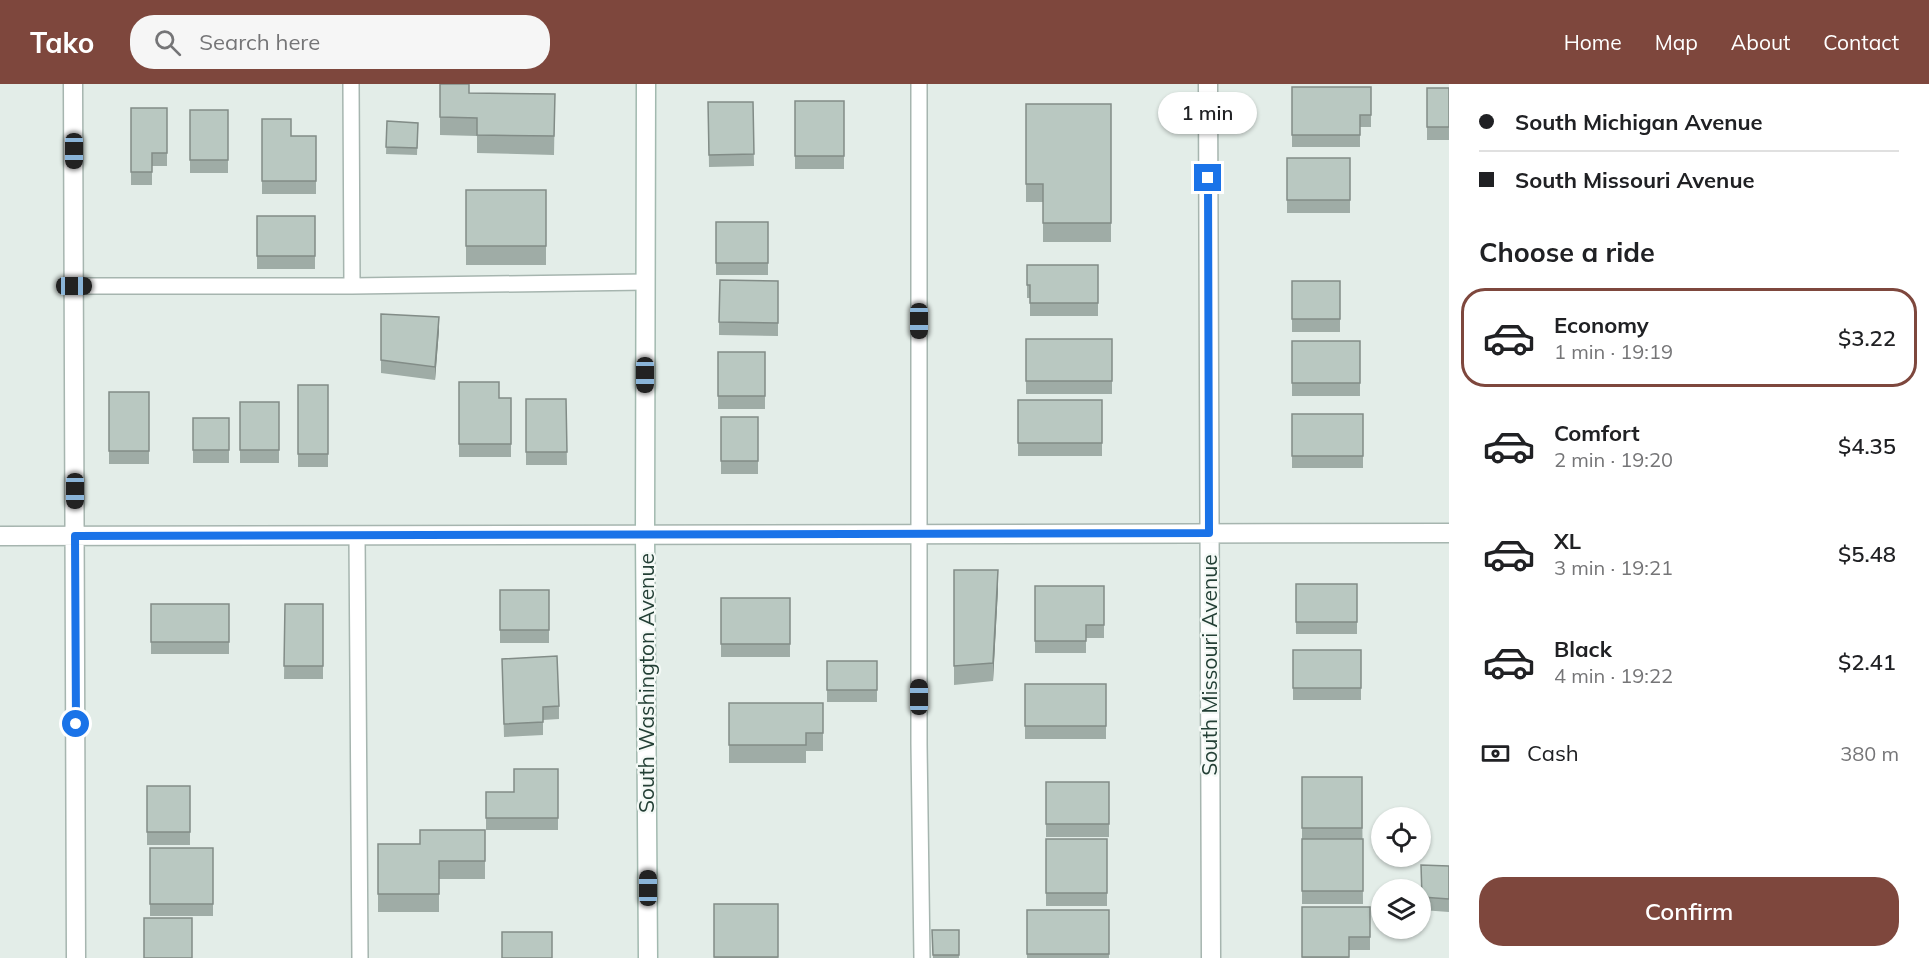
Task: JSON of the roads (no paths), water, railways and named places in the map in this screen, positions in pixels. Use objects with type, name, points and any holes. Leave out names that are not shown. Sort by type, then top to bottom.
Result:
[{"type":"street","points":[[73,84],[76,958]]},
{"type":"street","name":"South Washington Avenue","points":[[646,84],[645,536],[648,958]]},
{"type":"street","name":"South Missouri Avenue","points":[[1208,84],[1211,958]]},
{"type":"street","points":[[0,536],[1449,533]]},
{"type":"lane","points":[[351,84],[352,286]]},
{"type":"lane","points":[[918,84],[919,744],[922,958]]},
{"type":"lane","points":[[74,286],[352,286],[646,282]]},
{"type":"lane","points":[[357,536],[360,958]]}]
